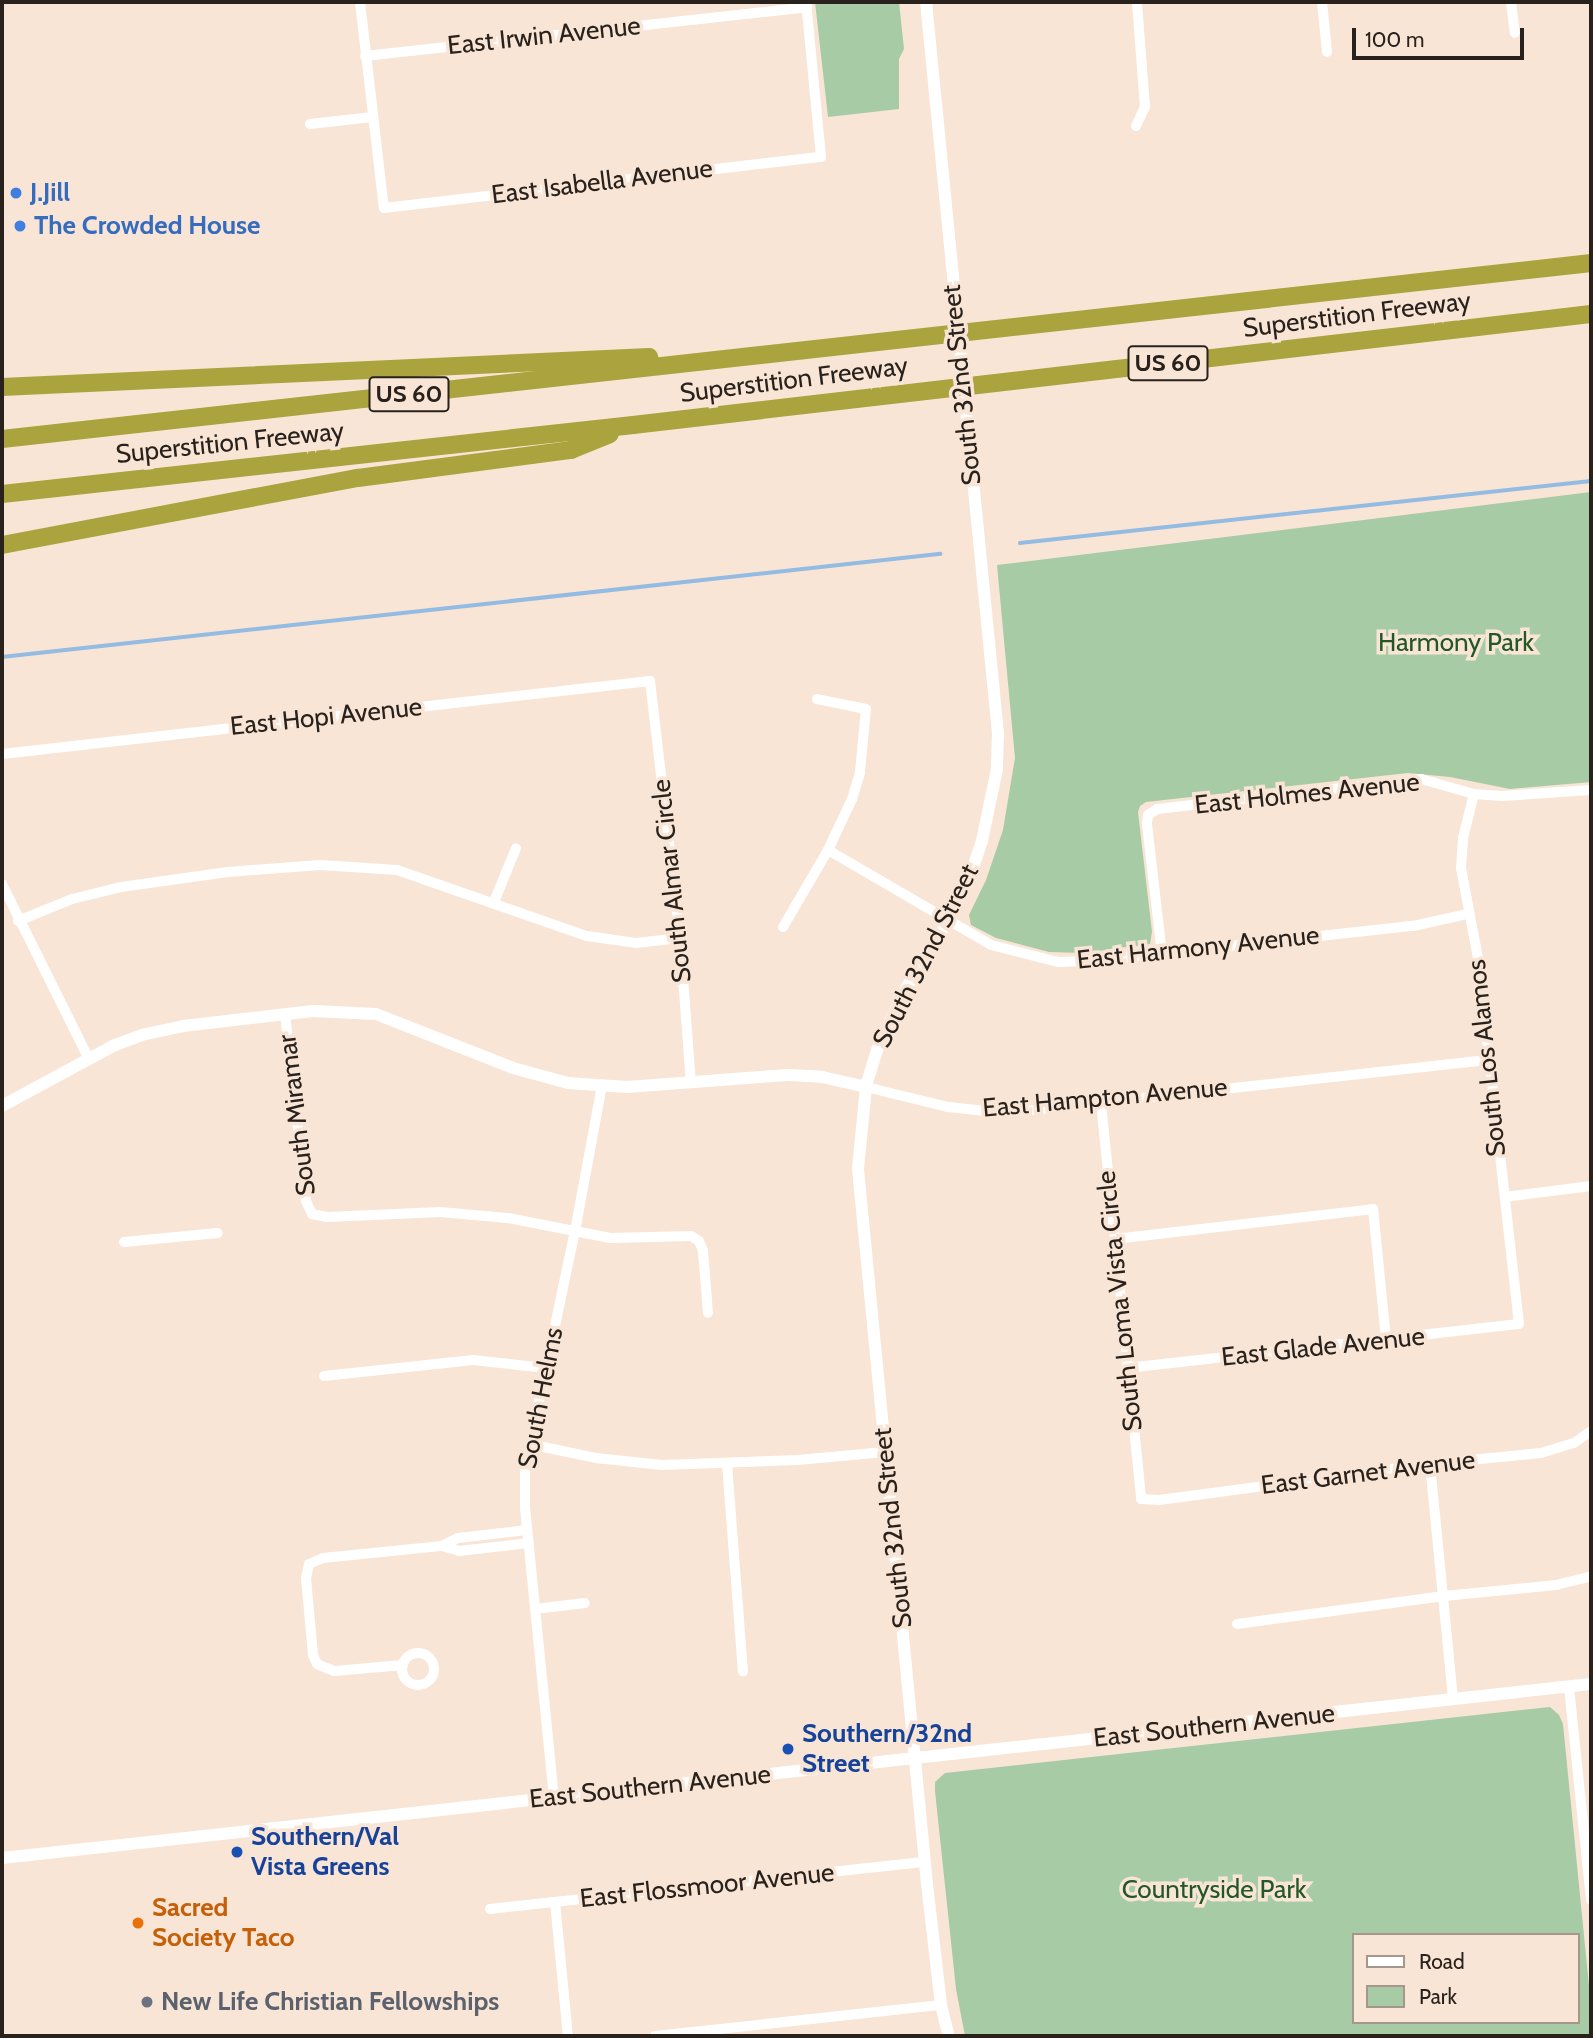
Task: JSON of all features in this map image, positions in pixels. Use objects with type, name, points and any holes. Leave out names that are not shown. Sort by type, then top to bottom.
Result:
[{"type":"highway","name":"Superstition Freeway","points":[[2,439],[1591,263]]},
{"type":"highway","name":"Superstition Freeway","points":[[2,494],[633,425],[1591,314]]},
{"type":"highway","points":[[2,387],[816,349]]},
{"type":"highway","points":[[2,545],[358,478],[571,450],[633,425]]},
{"type":"street","points":[[310,124],[373,117],[360,2]]},
{"type":"street","name":"South 32nd Street","points":[[926,2],[966,431],[998,734],[997,769],[982,841],[948,921],[888,1022],[866,1087],[860,1130],[860,1200],[925,1862],[941,2005],[949,2036]]},
{"type":"street","points":[[1136,126],[1145,107],[1137,2]]},
{"type":"street","points":[[1322,2],[1327,52]]},
{"type":"street","points":[[1511,2],[1515,33]]},
{"type":"street","name":"East Irwin Avenue","points":[[365,56],[806,4]]},
{"type":"street","name":"East Isabella Avenue","points":[[373,117],[384,208],[821,157],[806,4]]},
{"type":"street","name":"East Hopi Avenue","points":[[2,754],[650,681]]},
{"type":"street","name":"South Almar Circle","points":[[650,681],[680,938],[691,1083]]},
{"type":"street","points":[[783,926],[828,850],[852,799],[860,772],[866,709],[817,699]]},
{"type":"street","name":"East Holmes Avenue","points":[[1162,954],[1148,815],[1157,809],[1421,779],[1474,794],[1536,796],[1591,790]]},
{"type":"street","name":"South Los Alamos","points":[[1474,794],[1463,838],[1461,868],[1467,914],[1478,958],[1487,1060],[1519,1324]]},
{"type":"street","points":[[494,902],[516,848]]},
{"type":"street","name":"East Harmony Avenue","points":[[828,850],[991,945],[1058,962],[1162,954],[1413,926],[1467,914]]},
{"type":"street","points":[[18,921],[72,899],[121,887],[228,872],[320,864],[397,870],[587,936],[636,943],[680,938]]},
{"type":"street","points":[[2,884],[18,921],[89,1059]]},
{"type":"street","name":"East Hampton Avenue","points":[[2,1105],[125,1042],[183,1026],[313,1011],[376,1014],[513,1068],[568,1083],[602,1086],[691,1083],[788,1075],[822,1077],[948,1107],[986,1111],[1101,1102],[1487,1060]]},
{"type":"street","name":"South Miramar","points":[[285,1014],[306,1201],[312,1214],[328,1217],[399,1212],[462,1213],[575,1231]]},
{"type":"street","name":"South Helms","points":[[554,1798],[524,1493],[528,1444],[575,1231],[602,1086]]},
{"type":"street","name":"South Loma Vista Circle","points":[[1101,1102],[1141,1499]]},
{"type":"street","points":[[1505,1198],[1591,1186]]},
{"type":"street","points":[[1115,1238],[1373,1209],[1386,1339]]},
{"type":"street","points":[[575,1231],[634,1239],[680,1236],[695,1238],[703,1251],[708,1313]]},
{"type":"street","points":[[124,1242],[218,1233]]},
{"type":"street","name":"East Glade Avenue","points":[[1127,1368],[1519,1324]]},
{"type":"street","points":[[324,1376],[462,1360],[498,1361],[545,1368]]},
{"type":"street","name":"East Garnet Avenue","points":[[1141,1499],[1159,1500],[1430,1464],[1541,1453],[1574,1443],[1591,1431]]},
{"type":"street","points":[[528,1444],[596,1458],[636,1462],[727,1464],[885,1452]]},
{"type":"street","points":[[727,1464],[743,1671]]},
{"type":"street","points":[[1430,1464],[1453,1700]]},
{"type":"street","points":[[442,1546],[457,1538],[527,1530]]},
{"type":"street","points":[[403,1665],[334,1671],[320,1667],[313,1656],[306,1578],[310,1564],[323,1558],[442,1546],[460,1551],[529,1543]]},
{"type":"street","points":[[1237,1624],[1444,1596],[1556,1585],[1591,1576]]},
{"type":"street","points":[[535,1609],[586,1604]]},
{"type":"street","name":"East Southern Avenue","points":[[2,1858],[1591,1684]]},
{"type":"street","points":[[1569,1687],[1591,1900]]},
{"type":"street","name":"East Flossmoor Avenue","points":[[490,1909],[925,1862]]},
{"type":"street","points":[[555,1902],[568,2036]]},
{"type":"street","points":[[655,2036],[941,2005]]},
{"type":"green space","points":[[815,2],[899,2],[904,49],[899,59],[899,109],[828,117]]},
{"type":"green space","name":"Harmony Park","points":[[1591,492],[1591,782],[1510,789],[1450,777],[1408,773],[1146,802],[1140,806],[1138,812],[1152,932],[1150,944],[1084,953],[1049,952],[996,938],[971,925],[969,915],[986,880],[1003,830],[1015,758],[997,565]]},
{"type":"green space","name":"Countryside Park","points":[[1550,1707],[1559,1715],[1563,1724],[1591,2006],[1591,2036],[965,2036],[956,1989],[935,1782],[945,1773]]},
{"type":"waterway","points":[[1020,543],[1591,481]]},
{"type":"waterway","points":[[2,657],[940,554]]},
{"type":"place","name":"J.Jill","points":[[16,193]]},
{"type":"place","name":"The Crowded House","points":[[20,226]]},
{"type":"place","name":"Southern/32nd Street","points":[[788,1749]]},
{"type":"place","name":"Southern/Val Vista Greens","points":[[237,1852]]},
{"type":"place","name":"Sacred Society Taco","points":[[138,1923]]},
{"type":"place","name":"New Life Christian Fellowships","points":[[147,2002]]}]
